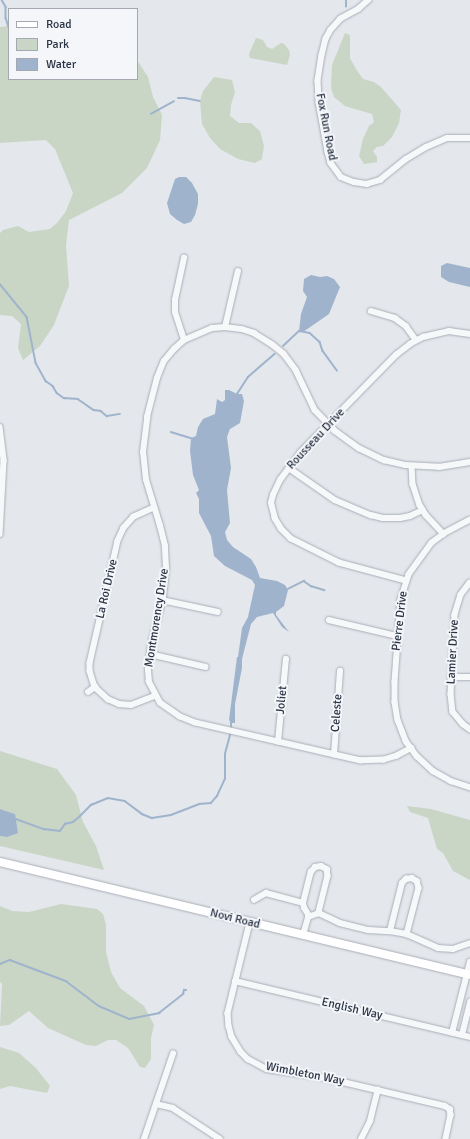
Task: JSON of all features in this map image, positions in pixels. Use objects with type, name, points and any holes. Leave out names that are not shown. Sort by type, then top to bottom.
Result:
[{"type":"main road","name":"Novi Road","points":[[0,862],[468,974]]},
{"type":"street","name":"Fox Run Road","points":[[369,0],[359,9],[341,19],[326,39],[322,55],[318,81],[319,102],[328,152],[341,177],[354,182],[366,184],[380,180],[406,159],[426,147],[447,138],[470,138]]},
{"type":"street","points":[[184,258],[175,300],[175,312],[184,340]]},
{"type":"street","points":[[225,327],[238,271]]},
{"type":"street","points":[[371,311],[396,318],[406,326],[416,340]]},
{"type":"street","name":"Montmorency Drive","points":[[412,748],[398,756],[379,761],[361,761],[195,723],[180,718],[160,703],[149,682],[150,654],[166,581],[165,546],[146,480],[143,452],[147,417],[157,378],[164,361],[184,340],[212,328],[225,327],[242,329],[254,333],[284,354],[296,370],[309,400],[328,424],[359,448],[384,460],[412,466],[439,467],[470,462]]},
{"type":"street","name":"Rousseau Drive","points":[[406,581],[339,563],[291,539],[280,529],[272,511],[272,495],[280,480],[300,453],[396,355],[416,340],[449,331],[470,334]]},
{"type":"street","points":[[0,427],[4,461],[0,534]]},
{"type":"street","points":[[412,466],[413,484],[423,510],[444,534]]},
{"type":"street","points":[[289,468],[335,500],[371,515],[384,518],[400,518],[410,516],[423,510]]},
{"type":"street","name":"La Roi Drive","points":[[96,687],[90,670],[90,663],[118,541],[124,528],[134,517],[154,508]]},
{"type":"street","name":"Pierre Drive","points":[[470,520],[444,534],[432,543],[419,558],[406,581],[401,600],[395,702],[398,720],[406,741],[412,748],[433,771],[451,781],[470,787]]},
{"type":"street","name":"Lamier Drive","points":[[470,583],[461,595],[455,615],[450,694],[453,712],[470,729]]},
{"type":"street","points":[[162,600],[218,612]]},
{"type":"street","points":[[328,620],[398,636]]},
{"type":"street","points":[[150,654],[206,667]]},
{"type":"street","name":"Joliet","points":[[278,742],[286,659]]},
{"type":"street","name":"Celeste","points":[[334,755],[340,671]]},
{"type":"street","points":[[451,677],[470,678]]},
{"type":"street","points":[[88,692],[96,687],[108,699],[120,704],[131,705],[155,696]]},
{"type":"street","points":[[303,935],[309,916],[303,903],[311,872],[318,866],[324,867],[328,872],[319,913]]},
{"type":"street","points":[[390,931],[402,884],[406,879],[412,878],[417,881],[419,888],[407,934]]},
{"type":"street","points":[[254,900],[266,894],[303,903]]},
{"type":"street","points":[[309,916],[319,913],[347,925],[368,930],[390,931],[407,934],[438,948],[453,949],[469,945]]},
{"type":"street","name":"Wimbleton Way","points":[[250,922],[228,1013],[232,1037],[248,1059],[267,1069],[326,1078],[445,1106],[450,1109],[451,1115],[446,1139]]},
{"type":"street","points":[[452,1033],[470,962]]},
{"type":"street","name":"English Way","points":[[235,981],[470,1037]]},
{"type":"street","points":[[462,1036],[470,1002]]},
{"type":"street","points":[[144,1139],[173,1054]]},
{"type":"street","points":[[361,1139],[370,1121],[378,1090]]},
{"type":"street","points":[[156,1104],[173,1108],[220,1139]]},
{"type":"green space","points":[[8,26],[8,80],[138,80],[138,62],[148,77],[153,97],[162,115],[160,140],[147,168],[122,193],[69,220],[66,245],[69,286],[54,325],[40,346],[23,360],[18,348],[21,324],[12,316],[0,315],[0,233],[3,230],[18,226],[29,232],[50,229],[58,222],[66,211],[73,193],[55,149],[46,140],[0,143],[0,27]]},
{"type":"green space","points":[[345,33],[350,35],[350,58],[363,79],[374,82],[381,87],[401,110],[399,123],[392,137],[383,146],[377,147],[373,151],[377,157],[377,162],[364,164],[359,156],[363,139],[369,126],[374,122],[372,114],[345,106],[334,97],[331,88],[332,65]]},
{"type":"green space","points":[[256,38],[263,40],[267,47],[272,49],[281,43],[284,44],[289,50],[290,55],[287,65],[250,58],[249,54]]},
{"type":"green space","points":[[214,77],[232,80],[235,92],[231,105],[230,116],[239,123],[251,123],[260,131],[264,146],[262,159],[255,163],[238,159],[220,149],[210,138],[202,124],[200,101],[203,91]]},
{"type":"green space","points":[[0,751],[57,769],[76,795],[83,822],[96,846],[104,870],[0,846],[0,836],[7,837],[15,814],[0,809]]},
{"type":"green space","points":[[407,806],[431,809],[470,820],[470,880],[453,871],[443,853],[437,849],[428,818],[410,812]]},
{"type":"green space","points":[[61,904],[97,909],[103,914],[106,925],[106,952],[111,972],[120,988],[144,1006],[154,1025],[151,1038],[151,1059],[145,1068],[140,1067],[128,1048],[116,1040],[108,1040],[96,1046],[86,1045],[48,1028],[29,1011],[9,1025],[0,1026],[2,984],[0,982],[0,906],[12,911],[29,912]]},
{"type":"green space","points":[[0,1047],[19,1053],[36,1068],[50,1086],[47,1093],[10,1086],[0,1089]]},
{"type":"water","points":[[179,177],[186,177],[192,183],[198,194],[198,204],[195,215],[191,222],[184,224],[170,214],[167,203],[175,179]]},
{"type":"water","points":[[447,263],[470,268],[470,287],[449,282],[441,277],[441,266]]},
{"type":"water","points":[[311,275],[320,277],[327,276],[334,279],[340,287],[329,314],[303,332],[299,331],[301,314],[307,297],[303,291],[304,279]]},
{"type":"water","points":[[225,390],[242,394],[244,401],[240,423],[230,429],[227,437],[231,468],[227,490],[230,523],[225,532],[227,540],[233,547],[251,559],[260,578],[277,581],[285,585],[288,590],[284,606],[276,612],[276,615],[289,632],[282,627],[273,613],[257,617],[251,624],[242,659],[242,668],[235,704],[235,723],[231,723],[229,720],[237,657],[242,628],[248,617],[255,585],[252,580],[225,566],[214,556],[211,536],[199,513],[199,499],[196,493],[199,490],[193,475],[190,451],[191,438],[196,436],[198,427],[203,419],[215,414],[217,399],[222,402],[225,400]]},
{"type":"water","points":[[0,809],[15,814],[18,833],[7,837],[0,836]]},
{"type":"waterway","points":[[2,0],[6,7],[6,18],[8,24]]},
{"type":"waterway","points":[[346,0],[346,7]]},
{"type":"waterway","points":[[178,98],[200,101]]},
{"type":"waterway","points":[[151,114],[174,101]]},
{"type":"waterway","points":[[0,284],[27,317],[36,363],[46,381],[53,386],[57,393],[64,398],[78,399],[94,410],[101,411],[107,416],[120,414]]},
{"type":"waterway","points":[[283,346],[299,331],[310,333],[320,342],[323,351],[337,370]]},
{"type":"waterway","points":[[237,394],[248,377],[274,354]]},
{"type":"waterway","points":[[171,432],[191,438]]},
{"type":"waterway","points":[[288,589],[304,581],[311,586],[324,590]]},
{"type":"waterway","points":[[231,723],[231,729]]},
{"type":"waterway","points":[[16,819],[44,829],[60,831],[65,824],[73,822],[91,805],[108,798],[125,801],[142,814],[152,818],[171,815],[199,804],[211,803],[217,796],[225,779],[225,754],[231,732]]},
{"type":"waterway","points":[[0,964],[10,960],[66,981],[99,1006],[129,1019],[159,1013],[183,994],[184,990],[186,990]]}]
